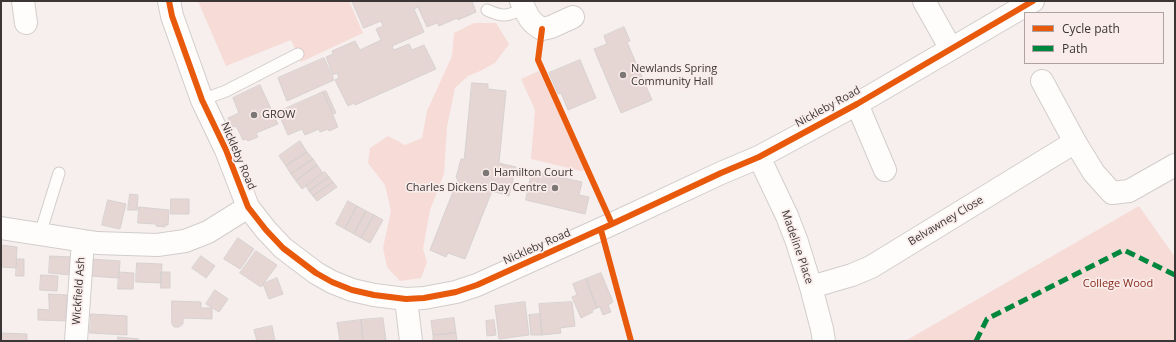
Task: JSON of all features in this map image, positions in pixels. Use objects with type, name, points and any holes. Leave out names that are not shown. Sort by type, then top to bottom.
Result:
[{"type":"street","points":[[22,1],[26,23]]},
{"type":"street","name":"Nickleby Road","points":[[169,1],[172,16],[202,100],[226,150],[248,207],[266,230],[283,248],[316,273],[332,282],[352,290],[374,296],[406,298],[440,296],[477,285],[759,157],[857,104],[1033,1]]},
{"type":"street","points":[[924,1],[951,49]]},
{"type":"street","points":[[523,4],[530,20],[534,25],[542,29],[573,17]]},
{"type":"street","points":[[1042,81],[1075,142],[1094,173],[1112,193],[1128,191],[1175,165]]},
{"type":"street","name":"Nickleby Road","points":[[857,104],[885,170]]},
{"type":"street","name":"Belvawney Close","points":[[811,287],[840,279],[871,267],[1075,142]]},
{"type":"street","name":"Madeline Place","points":[[759,157],[787,216],[797,242],[811,287],[824,341]]},
{"type":"street","name":"Wickfield Ash","points":[[1,228],[97,243],[157,245],[185,241],[208,232],[248,207]]},
{"type":"street","name":"Wickfield Ash","points":[[76,341],[83,241]]},
{"type":"street","points":[[406,298],[411,341]]},
{"type":"lane","points":[[487,10],[506,16],[523,4]]},
{"type":"lane","points":[[202,100],[226,90],[298,54]]},
{"type":"lane","points":[[40,234],[59,173]]},
{"type":"green space","points":[[198,1],[349,1],[363,33],[301,62],[291,40],[226,66]]},
{"type":"green space","points":[[474,23],[496,23],[509,44],[495,63],[468,76],[455,88],[447,127],[444,174],[430,210],[423,249],[427,262],[421,278],[400,281],[387,267],[383,248],[391,211],[385,185],[368,163],[370,148],[388,136],[405,145],[422,138],[427,111],[452,56],[454,33]]},
{"type":"green space","points":[[539,71],[585,170],[581,171],[531,159],[535,110],[521,79]]},
{"type":"green space","name":"College Wood","points":[[1139,206],[1175,257],[1175,341],[907,341],[907,340]]},
{"type":"building","points":[[352,1],[472,1],[476,12],[439,26],[437,23],[427,27],[418,7],[414,9],[424,32],[392,46],[394,50],[409,44],[412,50],[424,45],[436,69],[355,105],[354,103],[348,106],[335,80],[339,78],[337,73],[333,75],[326,57],[333,54],[332,51],[355,41],[360,50],[381,40],[376,29],[383,26],[381,21],[364,28]]},
{"type":"building","name":"Newlands Spring Community Hall","points":[[624,27],[630,41],[627,42],[652,100],[621,113],[594,49],[607,44],[604,36]]},
{"type":"building","points":[[324,58],[334,80],[287,101],[278,78]]},
{"type":"building","points":[[580,60],[596,98],[568,110],[561,93],[558,94],[549,73]]},
{"type":"building","name":"Hamilton Court","points":[[472,83],[488,84],[488,89],[506,91],[499,163],[516,167],[509,196],[492,191],[465,259],[448,253],[446,257],[430,250],[458,179],[456,178],[461,159],[464,159]]},
{"type":"building","name":"GROW","points":[[260,85],[278,124],[256,133],[258,137],[248,141],[246,139],[243,140],[236,126],[233,127],[228,118],[239,113],[233,98]]},
{"type":"building","points":[[326,91],[336,113],[333,114],[323,92]]},
{"type":"building","points":[[323,92],[338,127],[329,131],[328,129],[320,132],[319,129],[305,135],[302,129],[288,135],[278,112]]},
{"type":"building","points":[[300,141],[307,152],[286,166],[279,156]]},
{"type":"building","points":[[307,152],[313,159],[291,174],[286,166]]},
{"type":"building","points":[[313,159],[317,165],[296,181],[291,174]]},
{"type":"building","points":[[317,165],[323,173],[302,189],[296,181]]},
{"type":"building","name":"Charles Dickens Day Centre","points":[[532,171],[582,182],[579,195],[589,197],[585,214],[526,200]]},
{"type":"building","points":[[325,172],[329,177],[309,191],[306,186]]},
{"type":"building","points":[[329,177],[333,182],[313,196],[309,191]]},
{"type":"building","points":[[333,182],[337,187],[317,201],[313,196]]},
{"type":"building","points":[[130,194],[138,195],[137,210],[128,210]]},
{"type":"building","points":[[171,199],[189,199],[189,214],[171,214]]},
{"type":"building","points":[[108,200],[126,204],[120,229],[102,225]]},
{"type":"building","points":[[348,201],[357,206],[345,229],[336,224]]},
{"type":"building","points":[[357,206],[366,211],[354,234],[345,229]]},
{"type":"building","points":[[139,207],[169,210],[168,225],[165,225],[165,227],[156,226],[156,224],[138,223]]},
{"type":"building","points":[[366,211],[374,215],[361,238],[354,234]]},
{"type":"building","points":[[374,215],[383,220],[370,243],[361,238]]},
{"type":"building","points":[[238,238],[254,249],[240,269],[224,259]]},
{"type":"building","points":[[1,245],[17,247],[16,268],[1,267]]},
{"type":"building","points":[[256,251],[277,265],[261,287],[240,273]]},
{"type":"building","points":[[50,256],[73,257],[72,275],[49,273]]},
{"type":"building","points":[[201,256],[215,266],[206,278],[192,268]]},
{"type":"building","points":[[17,259],[24,259],[24,276],[16,276]]},
{"type":"building","points":[[90,259],[120,261],[119,278],[89,276]]},
{"type":"building","points":[[137,263],[162,264],[161,283],[136,282]]},
{"type":"building","points":[[119,272],[134,273],[133,289],[118,289]]},
{"type":"building","points":[[161,272],[170,272],[170,288],[161,288]]},
{"type":"building","points":[[601,273],[613,302],[608,305],[611,312],[603,315],[600,307],[597,308],[586,279]]},
{"type":"building","points":[[41,275],[58,276],[57,291],[40,290]]},
{"type":"building","points":[[277,278],[283,294],[269,299],[263,284]]},
{"type":"building","points":[[586,279],[597,308],[592,310],[593,312],[581,318],[572,297],[577,295],[573,284]]},
{"type":"building","points":[[215,290],[228,299],[219,312],[206,304]]},
{"type":"building","points":[[49,294],[67,295],[66,321],[38,320],[38,309],[49,310]]},
{"type":"building","points":[[172,301],[201,302],[201,308],[212,308],[212,319],[183,318],[183,324],[179,327],[174,327],[172,324]]},
{"type":"building","points":[[525,302],[529,335],[499,339],[495,306]]},
{"type":"building","points":[[572,302],[575,326],[560,328],[561,333],[542,335],[539,304]]},
{"type":"building","points":[[91,314],[127,316],[127,335],[90,333]]},
{"type":"building","points":[[540,314],[542,335],[531,335],[529,315]]},
{"type":"building","points":[[383,318],[386,341],[363,341],[361,320]]},
{"type":"building","points":[[454,318],[456,333],[433,335],[431,321]]},
{"type":"building","points":[[361,320],[363,341],[340,341],[337,323]]},
{"type":"building","points":[[494,320],[496,335],[487,336],[486,321]]},
{"type":"building","points":[[272,326],[275,341],[257,341],[254,330]]},
{"type":"building","points":[[1,333],[27,334],[27,341],[1,341]]},
{"type":"building","points":[[456,333],[457,341],[433,341],[433,335]]},
{"type":"building","points":[[118,337],[139,339],[138,341],[118,341]]},
{"type":"marked path","points":[[976,341],[987,319],[1124,250],[1175,275]]},
{"type":"cycle path","points":[[169,1],[172,16],[202,100],[226,150],[248,207],[266,230],[283,248],[316,273],[332,282],[352,290],[374,295],[406,299],[424,298],[456,292],[477,285],[759,157],[857,104],[1033,1]]},
{"type":"cycle path","points":[[542,29],[538,60],[612,224]]},
{"type":"cycle path","points":[[601,230],[631,341]]},
{"type":"place","name":"Newlands Spring Community Hall","points":[[623,75]]},
{"type":"place","name":"GROW","points":[[254,115]]},
{"type":"place","name":"Hamilton Court","points":[[486,173]]},
{"type":"place","name":"Charles Dickens Day Centre","points":[[555,188]]}]
